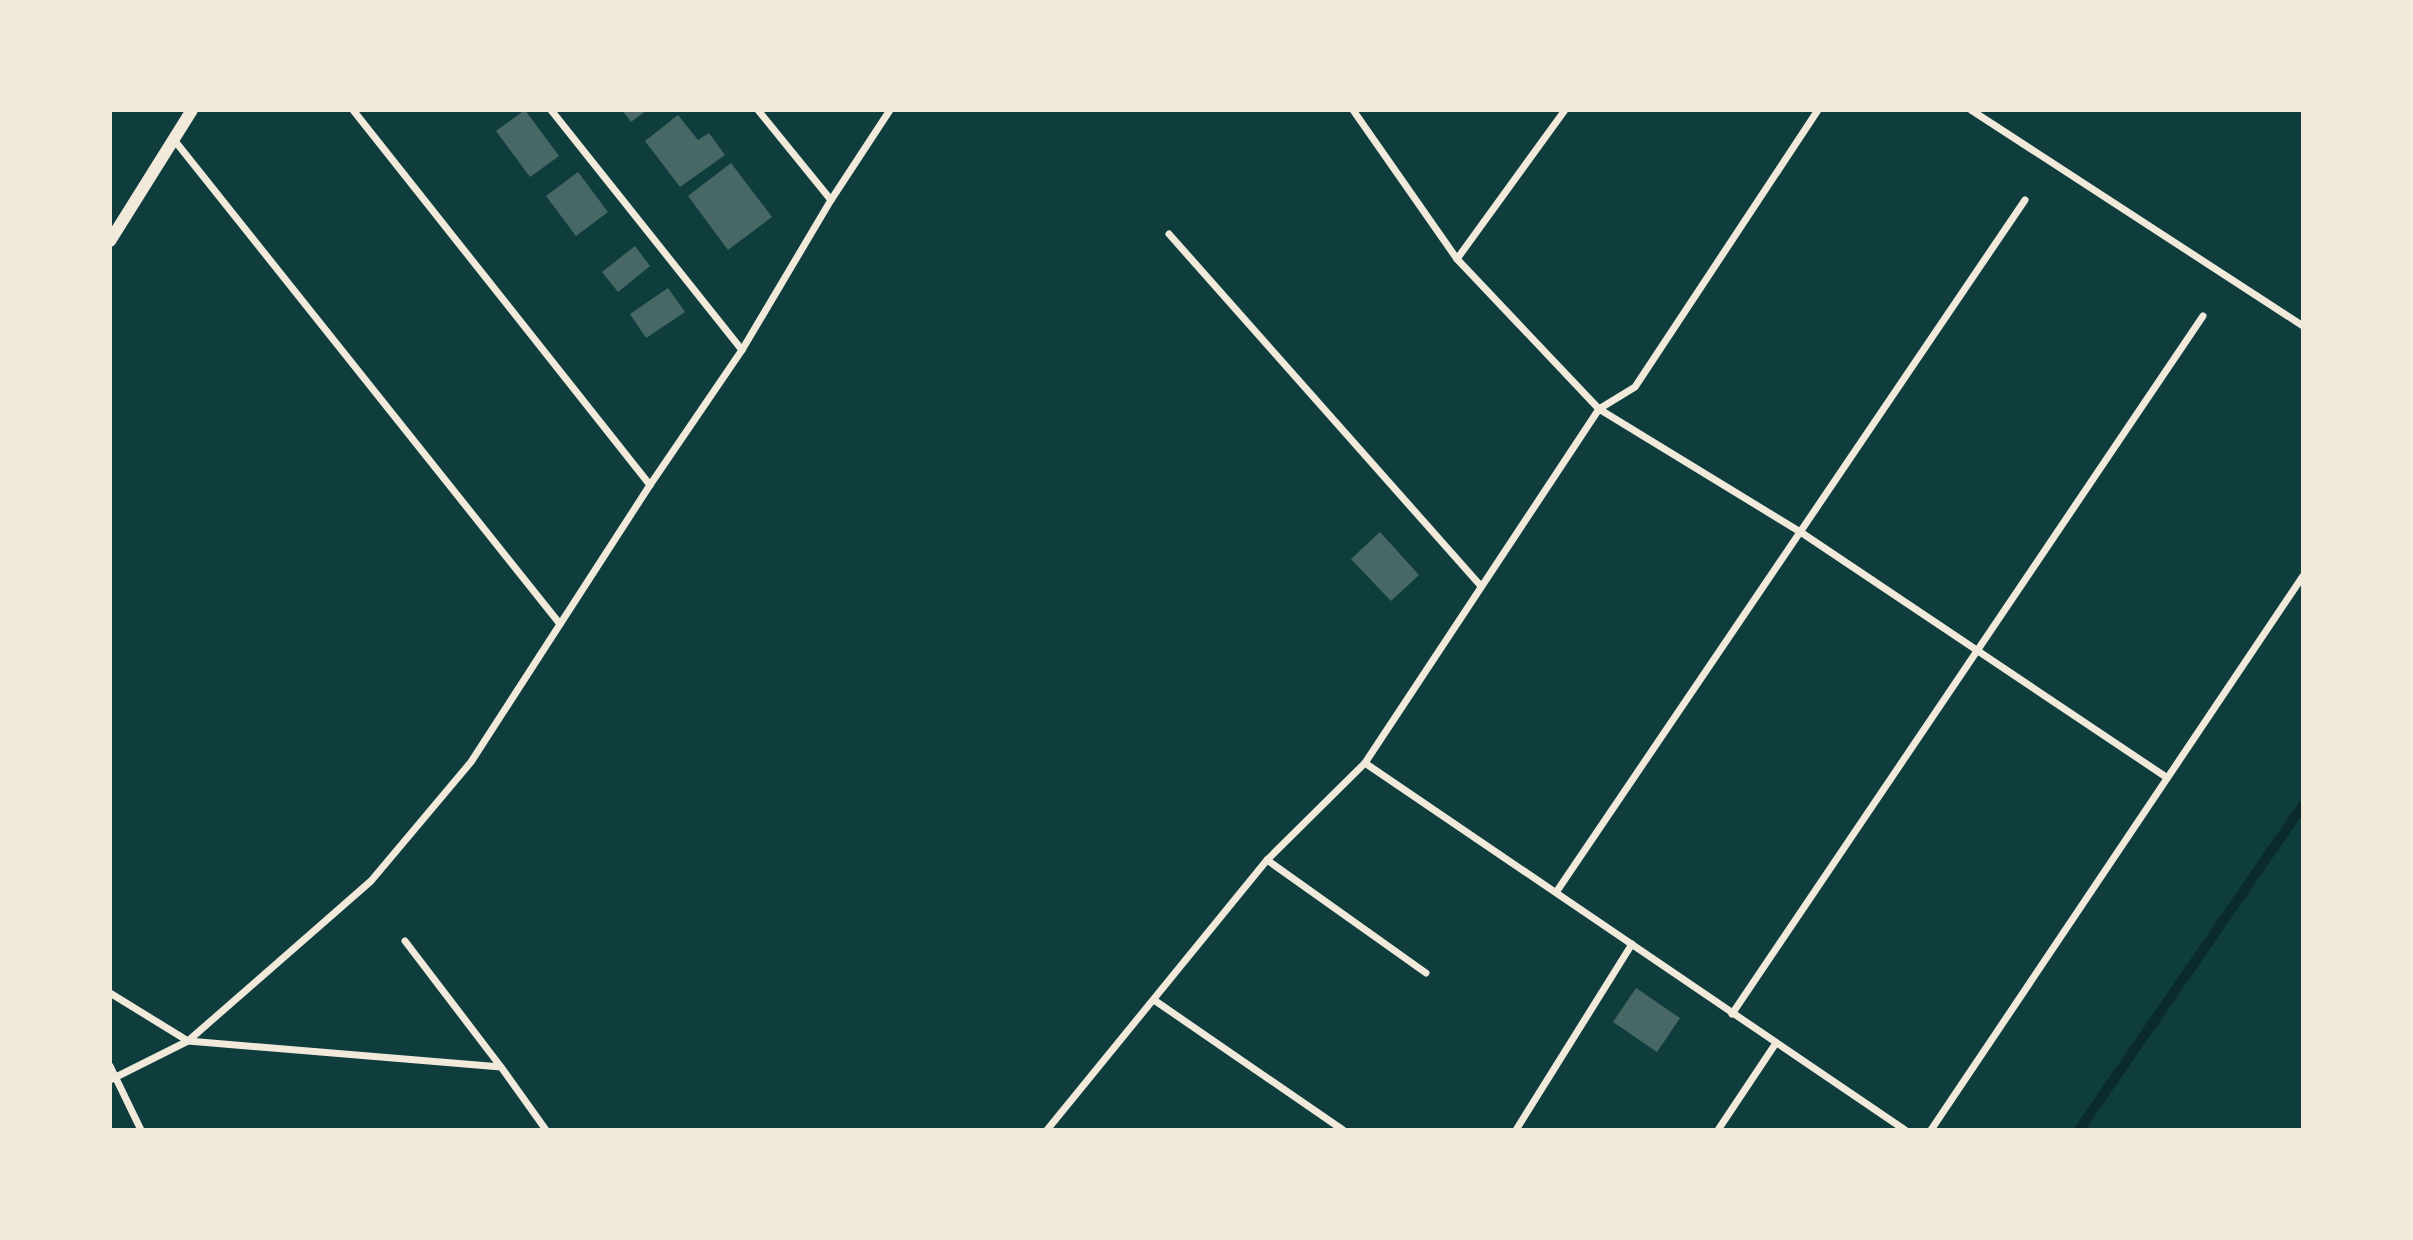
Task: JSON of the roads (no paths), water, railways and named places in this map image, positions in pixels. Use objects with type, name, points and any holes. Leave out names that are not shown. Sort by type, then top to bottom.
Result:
[{"type":"street","points":[[110,241],[192,110]]},
{"type":"street","points":[[353,110],[650,485]]},
{"type":"street","points":[[551,110],[742,350]]},
{"type":"street","points":[[758,110],[831,200]]},
{"type":"street","points":[[113,1078],[188,1041],[371,880],[471,762],[650,485],[742,350],[831,200],[890,110]]},
{"type":"street","points":[[1353,110],[1457,259],[1599,408],[1802,533],[2166,777]]},
{"type":"street","points":[[1457,259],[1565,110]]},
{"type":"street","points":[[1047,1130],[1267,860],[1365,763],[1599,408],[1635,387],[1818,110]]},
{"type":"street","points":[[1971,110],[2303,326]]},
{"type":"street","points":[[175,141],[560,624]]},
{"type":"street","points":[[1557,891],[2025,200]]},
{"type":"street","points":[[1169,234],[1480,586]]},
{"type":"street","points":[[1732,1014],[1979,652],[2203,316]]},
{"type":"street","points":[[1931,1130],[2303,576]]},
{"type":"street","points":[[1365,763],[1905,1130]]},
{"type":"street","points":[[1267,860],[1426,973]]},
{"type":"street","points":[[405,941],[502,1067],[546,1130]]},
{"type":"street","points":[[1516,1130],[1632,944]]},
{"type":"street","points":[[110,993],[188,1041],[502,1067]]},
{"type":"street","points":[[1154,1000],[1343,1130]]},
{"type":"street","points":[[1718,1130],[1776,1043]]},
{"type":"street","points":[[110,1066],[113,1078],[141,1130]]},
{"type":"waterway","points":[[2079,1130],[2303,805]]}]
